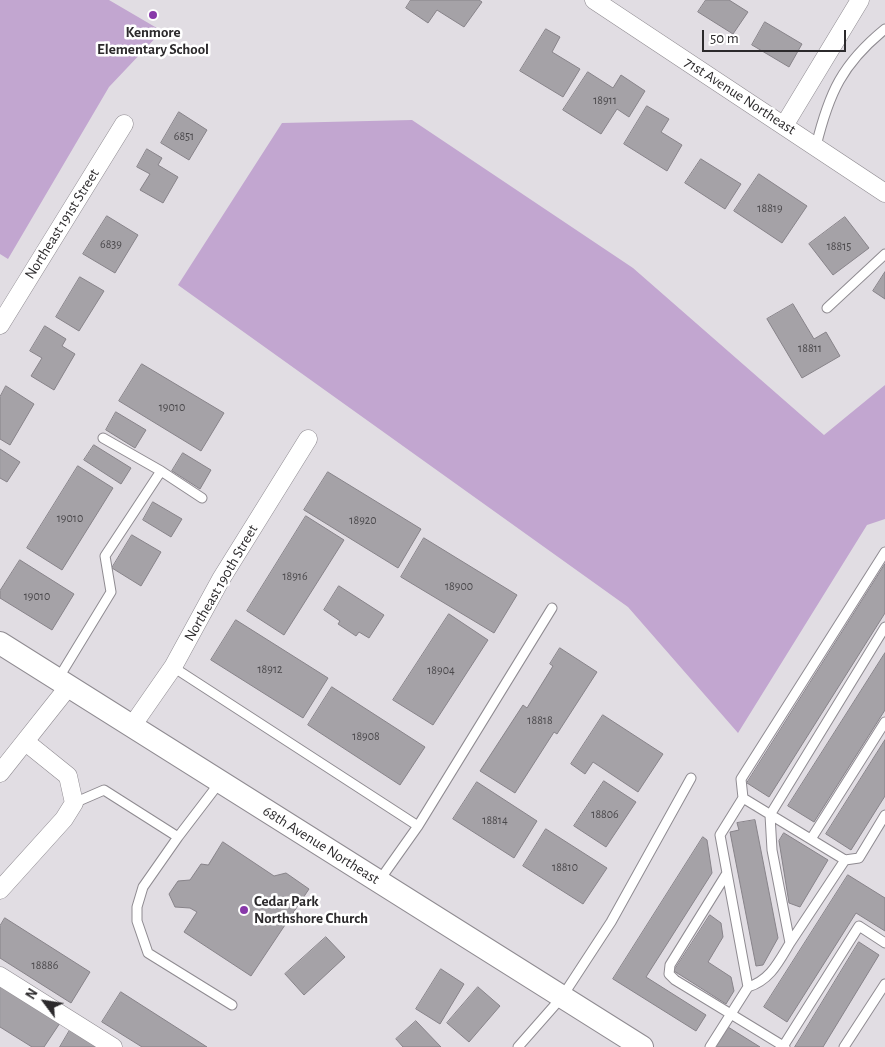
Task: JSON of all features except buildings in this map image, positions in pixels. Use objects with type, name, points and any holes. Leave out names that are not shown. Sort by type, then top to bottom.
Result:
[{"type":"street","name":"71st Avenue Northeast","points":[[594,0],[785,124],[885,192]]},
{"type":"street","points":[[785,124],[860,0]]},
{"type":"street","name":"Northeast 191st Street","points":[[0,324],[124,124]]},
{"type":"street","name":"Northeast 190th Street","points":[[132,726],[173,667],[221,579],[308,439]]},
{"type":"street","name":"68th Avenue Northeast","points":[[0,643],[642,1047]]},
{"type":"street","points":[[0,773],[26,743],[63,683]]},
{"type":"street","points":[[0,890],[64,820],[74,803],[68,776],[26,743]]},
{"type":"street","points":[[0,976],[114,1047]]},
{"type":"lane","points":[[816,146],[825,108],[842,73],[885,29]]},
{"type":"lane","points":[[827,308],[885,254]]},
{"type":"lane","points":[[103,438],[161,471],[202,498]]},
{"type":"lane","points":[[63,683],[111,592],[105,556],[161,471]]},
{"type":"lane","points":[[748,987],[720,835],[743,798],[741,779],[885,552]]},
{"type":"lane","points":[[379,881],[418,826],[552,608]]},
{"type":"lane","points":[[790,943],[772,850],[770,815],[885,627]]},
{"type":"lane","points":[[173,667],[418,826]]},
{"type":"lane","points":[[810,839],[885,722]]},
{"type":"lane","points":[[518,1047],[562,996],[611,922],[691,778]]},
{"type":"lane","points":[[220,782],[178,837],[144,887],[137,907],[137,921],[148,953],[232,1005]]},
{"type":"lane","points":[[74,803],[104,790],[178,837]]},
{"type":"lane","points":[[743,798],[846,860],[859,858],[885,815]]},
{"type":"lane","points":[[710,1047],[748,987],[758,984],[770,975],[846,860]]},
{"type":"lane","points":[[727,873],[669,970],[669,974],[674,980],[784,1046],[859,926],[885,943]]},
{"type":"lane","points":[[844,1047],[885,984]]},
{"type":"shaded area","points":[[0,0],[109,0],[162,31],[109,87],[8,259],[0,254]]},
{"type":"shaded area","points":[[412,120],[633,268],[824,435],[885,385],[885,519],[867,525],[738,733],[628,607],[178,285],[282,123]]},
{"type":"place","name":"Kenmore Elementary School","points":[[153,15]]},
{"type":"place","name":"Cedar Park Northshore Church","points":[[244,910]]}]
